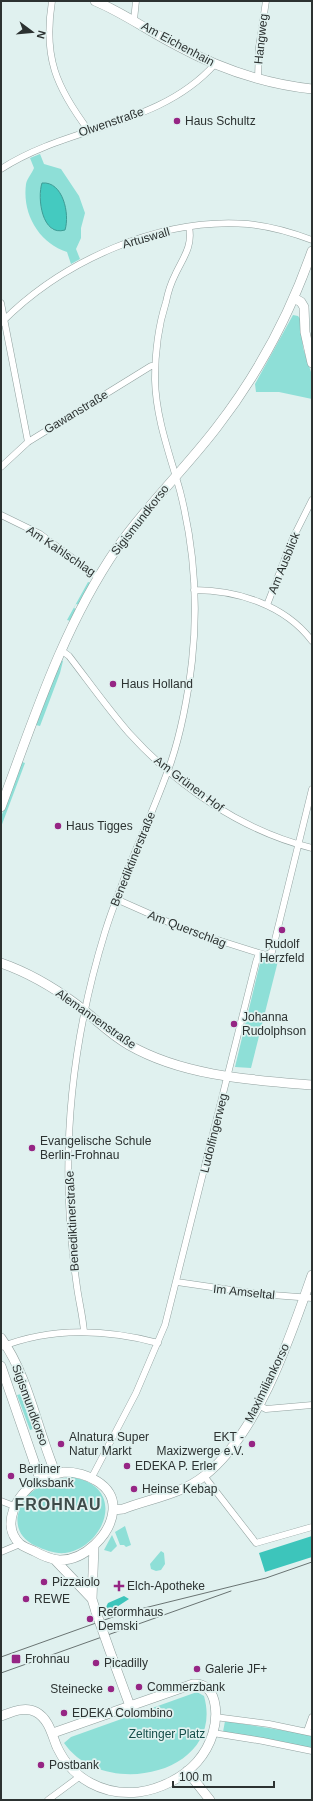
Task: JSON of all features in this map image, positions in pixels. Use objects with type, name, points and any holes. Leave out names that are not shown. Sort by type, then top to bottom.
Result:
[{"type":"street","points":[[52,1],[48,31],[49,46],[55,75],[68,103],[89,131]]},
{"type":"street","name":"Am Eichenhain","points":[[95,1],[134,20],[174,45],[215,64],[258,78],[312,89]]},
{"type":"street","points":[[134,20],[136,1]]},
{"type":"street","name":"Hangweg","points":[[258,78],[259,47],[266,1]]},
{"type":"street","name":"Olwenstraße","points":[[1,169],[35,151],[68,137],[118,122],[167,100],[197,82],[215,64]]},
{"type":"street","name":"Artuswall","points":[[3,321],[48,283],[88,259],[139,238],[189,227],[216,224],[247,224],[276,228],[312,240]]},
{"type":"street","name":"Benediktinerstraße","points":[[84,1332],[74,1268],[69,1202],[69,1153],[75,1068],[85,1011],[101,947],[116,899],[168,771],[182,723],[194,643],[194,590],[188,529],[161,426],[155,366],[161,318],[174,277],[190,245],[191,237],[189,227]]},
{"type":"street","name":"Sigismundkorso","points":[[1,807],[61,650],[98,577],[136,522],[217,427],[247,384],[269,348],[294,298],[310,261],[312,251]]},
{"type":"street","points":[[294,298],[301,302],[304,307],[305,332],[312,363]]},
{"type":"street","points":[[1,303],[3,321],[28,442]]},
{"type":"street","name":"Gawanstraße","points":[[1,467],[28,442],[151,366],[155,366]]},
{"type":"street","name":"Am Ausblick","points":[[267,605],[293,538],[312,500]]},
{"type":"street","name":"Am Kahlschlag","points":[[1,515],[40,534],[98,577]]},
{"type":"street","points":[[194,590],[234,594],[267,605],[300,628],[312,641]]},
{"type":"street","name":"Am Grünen Hof","points":[[61,650],[69,656],[129,733],[168,771],[204,798],[226,812],[249,824],[298,844],[312,848]]},
{"type":"street","points":[[259,953],[270,955],[272,952],[312,789]]},
{"type":"street","name":"Am Querschlag","points":[[116,899],[186,930],[259,953]]},
{"type":"street","name":"Ludolfingerweg","points":[[92,1478],[132,1400],[158,1343],[177,1282],[259,953]]},
{"type":"street","name":"Alemannenstraße","points":[[1,963],[43,983],[85,1011],[117,1038],[157,1059],[186,1068],[228,1076],[312,1085]]},
{"type":"street","name":"Maximiliankorso","points":[[113,1510],[123,1509],[192,1484],[204,1476],[228,1453],[258,1405],[287,1345],[308,1298],[312,1275]]},
{"type":"street","name":"Im Amseltal","points":[[177,1282],[259,1294],[308,1298]]},
{"type":"street","points":[[3,1344],[49,1334],[84,1332],[113,1333],[158,1343]]},
{"type":"street","name":"Sigismundkorso","points":[[3,1344],[20,1373],[56,1474]]},
{"type":"street","name":"Sigismundkorso","points":[[1,1366],[40,1479]]},
{"type":"street","points":[[258,1405],[266,1409],[312,1405]]},
{"type":"street","points":[[54,1559],[66,1559],[77,1556],[94,1546],[106,1528],[113,1510],[108,1491],[92,1478],[73,1472],[56,1474],[40,1479],[25,1492],[14,1506],[12,1529],[20,1544],[54,1559],[92,1599]]},
{"type":"street","points":[[204,1476],[256,1543],[312,1527]]},
{"type":"street","points":[[1,1501],[14,1506]]},
{"type":"street","points":[[1,1552],[20,1544]]},
{"type":"street","points":[[94,1546],[92,1599],[130,1706]]},
{"type":"street","points":[[1,1716],[23,1709],[36,1712],[47,1724],[63,1758],[79,1777],[107,1790],[125,1796],[155,1788],[188,1771],[203,1753],[213,1733],[215,1717],[211,1691],[199,1683],[188,1685],[52,1733]]},
{"type":"street","points":[[215,1717],[269,1724],[310,1732],[312,1717]]},
{"type":"street","points":[[213,1733],[312,1751]]},
{"type":"street","points":[[188,1771],[210,1800]]},
{"type":"street","points":[[48,1800],[79,1777]]},
{"type":"green space","points":[[40,154],[44,164],[61,169],[79,196],[85,213],[81,228],[81,238],[76,249],[80,259],[71,264],[67,252],[48,242],[34,226],[30,216],[25,195],[26,184],[34,168],[30,158]],"holes":[[[42,183],[53,230],[43,214],[40,202]]]},
{"type":"green space","points":[[293,315],[298,316],[301,320],[303,348],[312,375],[312,399],[279,392],[256,392],[255,384]]},
{"type":"green space","points":[[88,582],[91,583],[79,605],[76,604],[74,608],[76,609],[71,621],[67,620]]},
{"type":"green space","points":[[61,660],[63,661],[60,673],[40,726],[36,725]]},
{"type":"green space","points":[[22,762],[25,763],[1,827],[1,817]]},
{"type":"green space","points":[[273,956],[279,957],[251,1068],[235,1067],[260,963],[264,959]]},
{"type":"green space","points":[[21,1394],[33,1429],[30,1430],[17,1395]]},
{"type":"green space","points":[[72,1477],[90,1483],[100,1492],[105,1504],[104,1517],[99,1529],[91,1540],[79,1549],[61,1553],[46,1550],[26,1540],[20,1532],[18,1515],[26,1498],[42,1485]]},
{"type":"green space","points":[[125,1526],[131,1545],[126,1547],[124,1545],[120,1545],[115,1532]]},
{"type":"green space","points":[[112,1535],[117,1546],[111,1552],[104,1550]]},
{"type":"green space","points":[[161,1551],[164,1553],[165,1564],[161,1570],[156,1571],[151,1569],[150,1564]]},
{"type":"green space","name":"Zeltinger Platz","points":[[197,1692],[204,1696],[206,1723],[197,1744],[180,1760],[157,1770],[132,1774],[106,1771],[82,1761],[64,1743],[71,1737]]},
{"type":"green space","points":[[225,1721],[312,1735],[312,1749],[223,1732]]},
{"type":"shaded area","points":[[42,183],[55,187],[60,193],[65,208],[65,230],[57,231],[51,228],[46,222],[43,215],[40,198]]},
{"type":"shaded area","points":[[312,1536],[312,1557],[265,1572],[259,1553]]},
{"type":"shaded area","points":[[124,1596],[129,1599],[106,1614],[105,1609],[108,1603]]},
{"type":"tram line","points":[[1,1657],[124,1613],[266,1578],[312,1562]]},
{"type":"tram line","points":[[1,1673],[231,1591]]},
{"type":"place","name":"Haus Schultz","points":[[177,121]]},
{"type":"place","name":"Haus Holland","points":[[113,684]]},
{"type":"place","name":"Haus Tigges","points":[[58,826]]},
{"type":"place","name":"Rudolf Herzfeld","points":[[282,930]]},
{"type":"place","name":"Johanna Rudolphson","points":[[234,1024]]},
{"type":"place","name":"Evangelische Schule Berlin-Frohnau","points":[[32,1148]]},
{"type":"place","name":"Alnatura Super Natur Markt","points":[[61,1444]]},
{"type":"place","name":"EKT - Maxizwerge e.V.","points":[[252,1444]]},
{"type":"place","name":"EDEKA P. Erler","points":[[127,1466]]},
{"type":"place","name":"Berliner Volksbank","points":[[11,1476]]},
{"type":"place","name":"Heinse Kebap","points":[[134,1489]]},
{"type":"place","name":"Pizzaiolo","points":[[44,1582]]},
{"type":"place","name":"Elch-Apotheke","points":[[119,1586]]},
{"type":"place","name":"REWE","points":[[26,1599]]},
{"type":"place","name":"Reformhaus Demski","points":[[90,1619]]},
{"type":"place","name":"Frohnau","points":[[16,1659]]},
{"type":"place","name":"Picadilly","points":[[96,1663]]},
{"type":"place","name":"Galerie JF+","points":[[197,1669]]},
{"type":"place","name":"Commerzbank","points":[[139,1687]]},
{"type":"place","name":"Steinecke","points":[[111,1689]]},
{"type":"place","name":"EDEKA Colombino","points":[[64,1713]]},
{"type":"place","name":"Postbank","points":[[41,1765]]},
{"type":"district","name":"FROHNAU","points":[[58,1504]]}]
